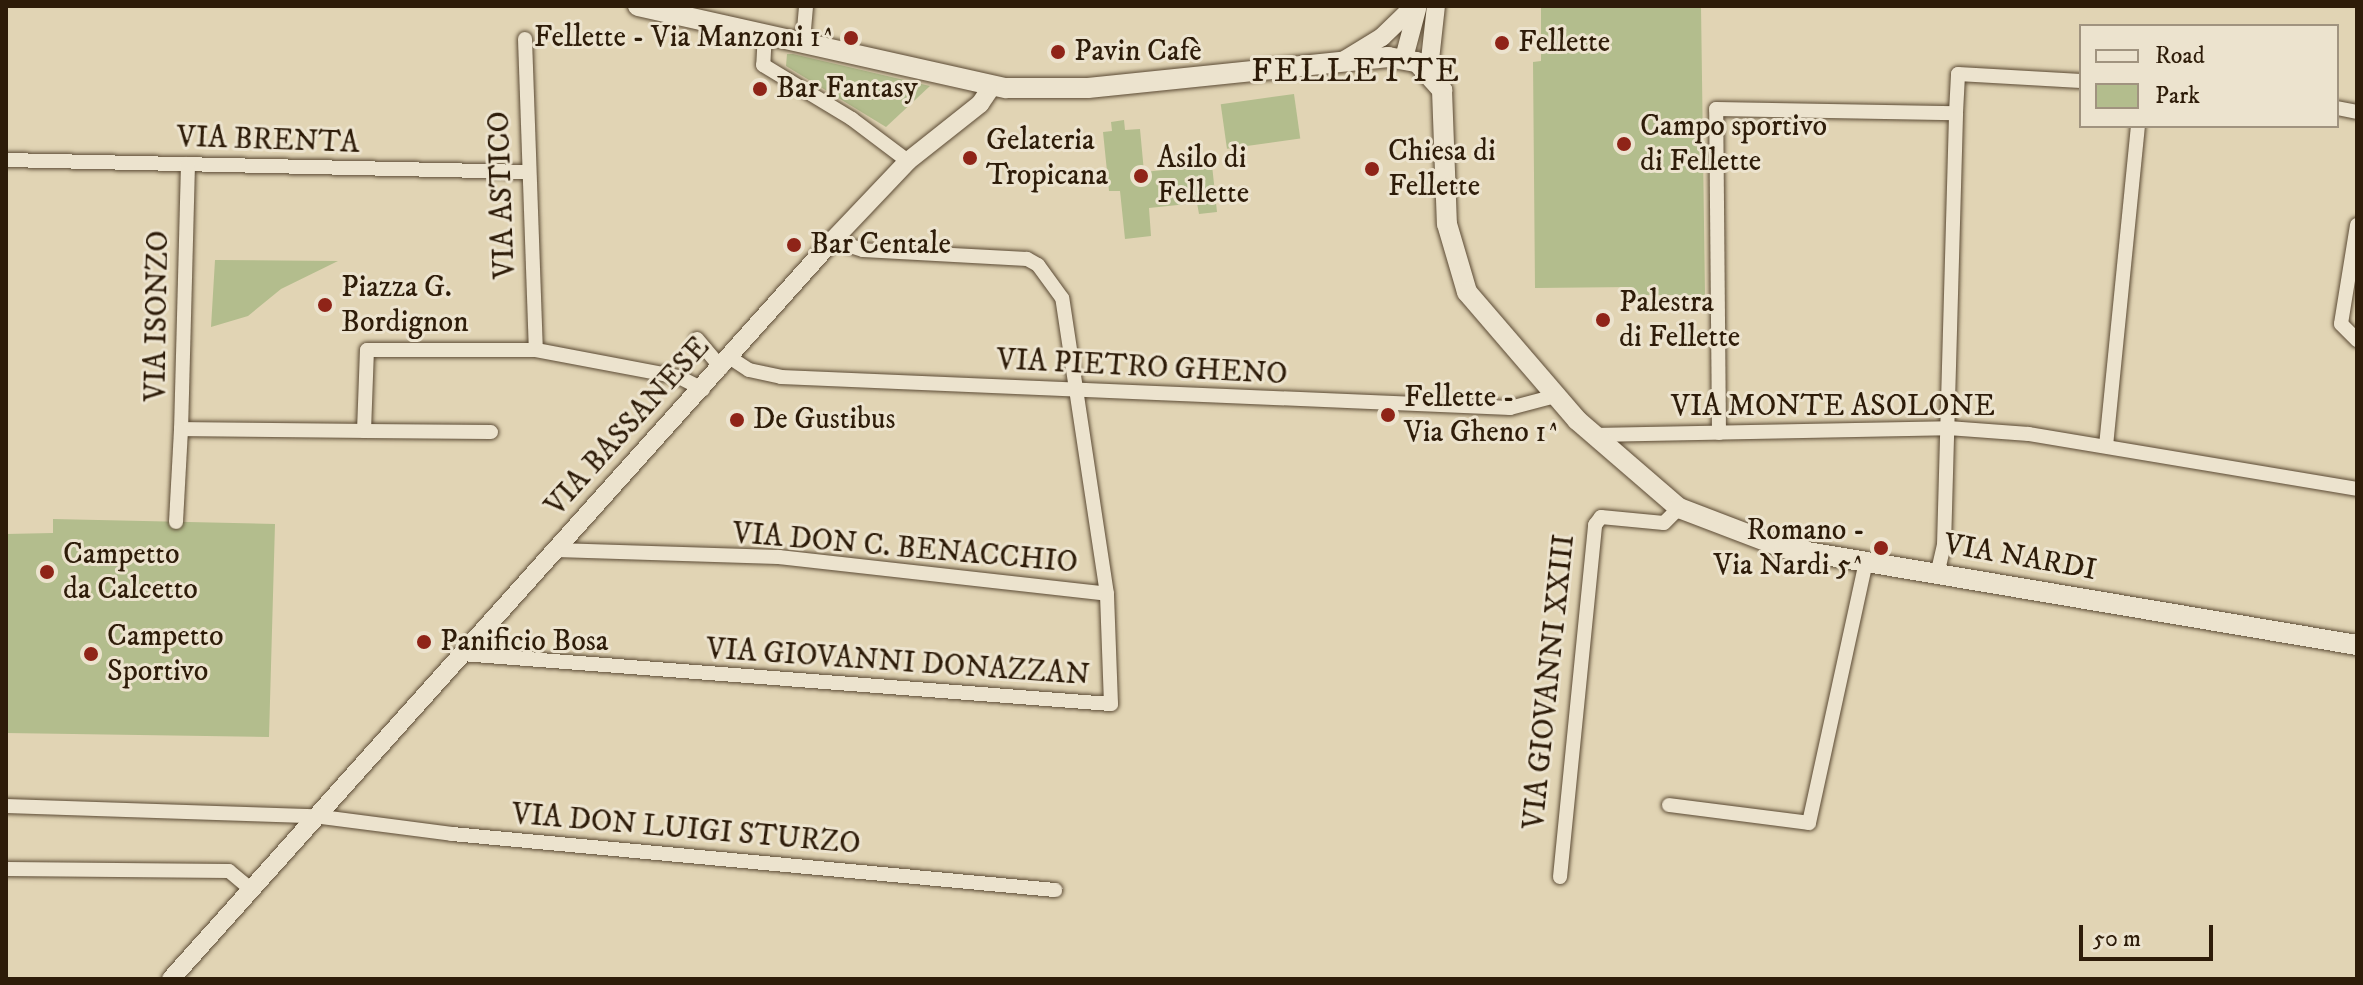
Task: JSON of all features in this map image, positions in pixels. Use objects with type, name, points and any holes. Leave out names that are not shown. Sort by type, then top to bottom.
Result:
[{"type":"main road","points":[[638,6],[765,32],[992,86],[1088,88],[1343,61],[1404,58],[1429,69],[1442,90],[1447,224],[1458,272],[1484,317],[1555,396],[1593,435],[1679,508]]},
{"type":"main road","name":"VIA NARDI","points":[[1679,508],[1761,542],[1937,575],[2357,645]]},
{"type":"street","points":[[803,41],[806,6]]},
{"type":"street","points":[[1404,58],[1416,6]]},
{"type":"street","points":[[1343,61],[1382,37],[1416,6]]},
{"type":"street","points":[[1429,69],[1436,6]]},
{"type":"street","points":[[765,32],[763,65],[852,119],[908,161]]},
{"type":"street","name":"VIA ASTICO","points":[[525,39],[536,350]]},
{"type":"street","points":[[1937,575],[1944,545],[1958,74],[2079,81]]},
{"type":"street","name":"VIA BASSANESE","points":[[171,979],[249,888],[703,389],[833,240],[908,161],[980,104],[992,86]]},
{"type":"street","points":[[1719,433],[1716,109],[1956,113]]},
{"type":"street","points":[[2106,446],[2138,128]]},
{"type":"street","name":"VIA BRENTA","points":[[6,160],[528,172]]},
{"type":"street","name":"VIA ISONZO","points":[[176,522],[188,164]]},
{"type":"street","points":[[2357,226],[2341,324],[2357,340]]},
{"type":"street","name":"VIA GIOVANNI DONAZZAN","points":[[462,654],[1111,704],[1107,594],[1069,315],[1038,265],[1010,257],[881,250],[833,240]]},
{"type":"street","points":[[697,339],[725,362]]},
{"type":"street","points":[[364,431],[367,350],[536,350],[679,377],[703,389]]},
{"type":"street","name":"VIA PIETRO GHENO","points":[[725,362],[781,377],[1077,391],[1510,408],[1555,396]]},
{"type":"street","name":"VIA MONTE ASOLONE","points":[[1593,435],[1948,428],[2106,446],[2357,489]]},
{"type":"street","name":"VIA ISONZO","points":[[181,429],[491,432]]},
{"type":"street","name":"VIA GIOVANNI XXIII","points":[[1560,877],[1595,525],[1601,517],[1664,523],[1679,508]]},
{"type":"street","name":"VIA DON C. BENACCHIO","points":[[555,550],[779,557],[1107,594]]},
{"type":"street","points":[[1669,805],[1809,823],[1866,562]]},
{"type":"street","points":[[6,806],[314,816]]},
{"type":"street","name":"VIA DON LUIGI STURZO","points":[[314,816],[438,833],[1055,890]]},
{"type":"street","points":[[6,869],[229,871],[249,888]]},
{"type":"green space","name":"Campo sportivo di Fellette","points":[[1701,6],[1705,295],[1632,295],[1631,287],[1535,288],[1533,62],[1541,61],[1541,7]]},
{"type":"green space","points":[[787,54],[930,86],[886,127],[786,66]]},
{"type":"green space","points":[[1294,94],[1300,139],[1227,149],[1221,104]]},
{"type":"green space","points":[[1124,120],[1125,130],[1140,129],[1144,172],[1212,165],[1217,212],[1199,214],[1197,203],[1149,208],[1151,236],[1125,239],[1120,191],[1109,191],[1103,132],[1112,131],[1111,122]]},
{"type":"green space","points":[[215,260],[338,261],[281,289],[248,316],[211,327]]},
{"type":"green space","points":[[53,519],[275,524],[269,737],[6,733],[6,534],[53,533]]},
{"type":"place","name":"Fellette - Via Manzoni 1^","points":[[851,38]]},
{"type":"place","name":"Fellette","points":[[1502,43]]},
{"type":"place","name":"Pavin Cafè","points":[[1058,52]]},
{"type":"place","name":"Bar Fantasy","points":[[760,89]]},
{"type":"place","name":"Campo sportivo di Fellette","points":[[1624,144]]},
{"type":"place","name":"Gelateria Tropicana","points":[[970,158]]},
{"type":"place","name":"Chiesa di Fellette","points":[[1372,169]]},
{"type":"place","name":"Asilo di Fellette","points":[[1141,176]]},
{"type":"place","name":"Bar Centale","points":[[794,245]]},
{"type":"place","name":"Piazza G. Bordignon","points":[[325,305]]},
{"type":"place","name":"Palestra di Fellette","points":[[1603,320]]},
{"type":"place","name":"Fellette - Via Gheno 1^","points":[[1388,415]]},
{"type":"place","name":"De Gustibus","points":[[737,420]]},
{"type":"place","name":"Romano - Via Nardi 5^","points":[[1881,548]]},
{"type":"place","name":"Campetto da Calcetto","points":[[47,572]]},
{"type":"place","name":"Panificio Bosa","points":[[424,642]]},
{"type":"place","name":"Campetto Sportivo","points":[[91,654]]},
{"type":"district","name":"FELLETTE","points":[[1356,72]]}]
